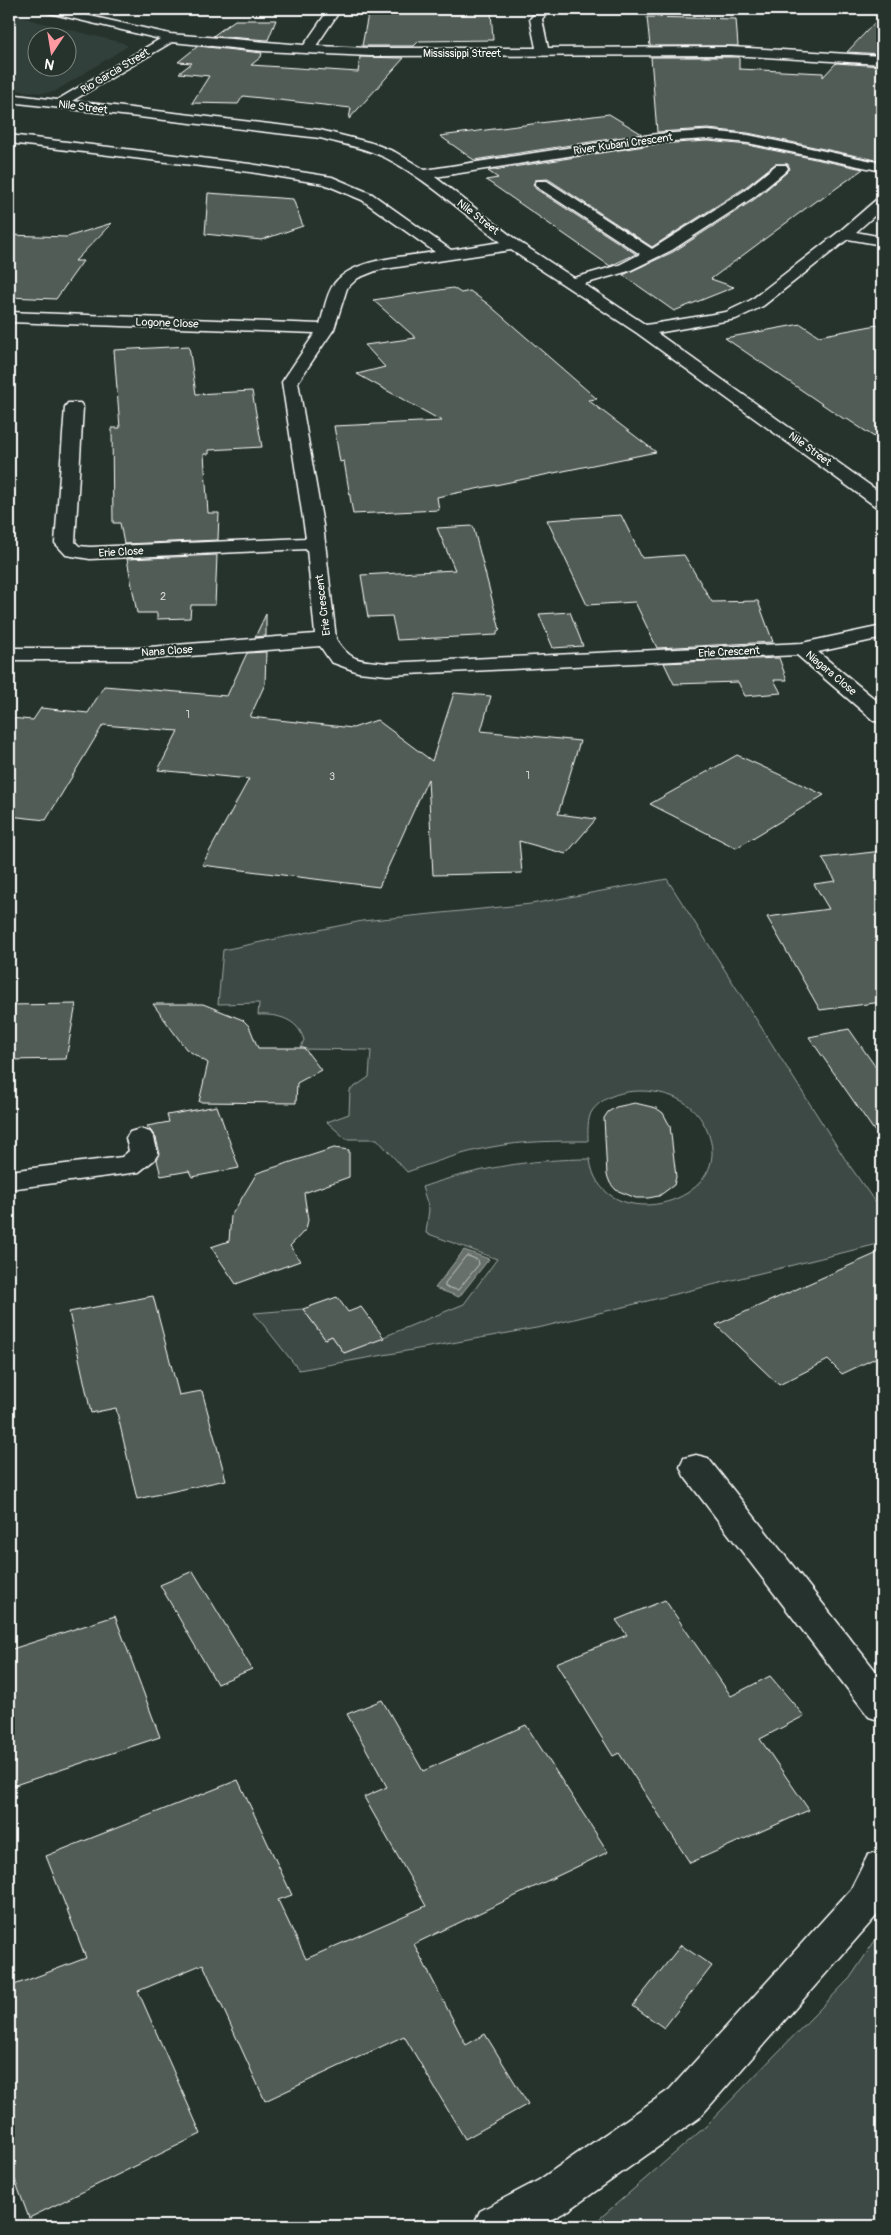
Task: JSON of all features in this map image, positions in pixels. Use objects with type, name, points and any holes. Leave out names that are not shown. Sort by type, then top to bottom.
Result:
[{"type":"street","name":"Mississippi Street","points":[[45,9],[170,38],[307,50],[543,53],[730,51],[882,60]]},
{"type":"street","points":[[307,50],[335,9]]},
{"type":"street","points":[[543,53],[536,19],[544,9]]},
{"type":"street","name":"Rio Garcia Street","points":[[59,104],[170,38]]},
{"type":"street","name":"Nile Street","points":[[9,98],[320,134],[368,146],[390,155],[423,175],[514,245],[643,330],[882,502]]},
{"type":"street","name":"River Kubani Crescent","points":[[423,175],[657,138],[701,135],[748,139],[882,166]]},
{"type":"street","points":[[9,139],[250,168],[327,180],[367,197],[447,254]]},
{"type":"street","points":[[572,283],[624,268],[651,256],[749,194],[781,168]]},
{"type":"street","points":[[542,184],[651,256]]},
{"type":"street","points":[[643,330],[730,316],[741,312],[757,303],[845,234],[882,202]]},
{"type":"street","points":[[845,234],[882,241]]},
{"type":"street","name":"Erie Crescent","points":[[514,245],[375,266],[353,275],[340,286],[326,328],[290,382],[316,543],[326,639],[338,658],[358,666],[387,669],[802,648],[882,632]]},
{"type":"street","name":"Logone Close","points":[[9,317],[326,328]]},
{"type":"street","name":"Erie Close","points":[[74,408],[65,543],[73,551],[90,553],[316,543]]},
{"type":"street","name":"Nana Close","points":[[9,654],[137,654],[326,639]]},
{"type":"street","name":"Niagara Close","points":[[802,648],[882,716]]},
{"type":"street","points":[[9,1180],[128,1165],[144,1154],[140,1138]]},
{"type":"street","points":[[696,1467],[882,1706]]},
{"type":"street","points":[[495,2226],[554,2195],[684,2104],[865,1900],[882,1867]]},
{"type":"shaded area","points":[[9,11],[31,20],[63,28],[28,28],[28,78],[77,78],[54,92],[42,93],[9,89]]},
{"type":"shaded area","points":[[78,32],[123,43],[128,46],[78,77]]},
{"type":"shaded area","points":[[667,879],[845,1159],[882,1212],[882,1243],[542,1327],[299,1370],[254,1313],[303,1309],[325,1339],[332,1336],[344,1353],[464,1304],[497,1259],[426,1233],[429,1209],[422,1187],[443,1180],[505,1166],[568,1159],[590,1159],[598,1182],[613,1197],[633,1204],[656,1204],[677,1198],[696,1187],[708,1170],[712,1149],[711,1142],[698,1114],[680,1100],[659,1093],[634,1091],[610,1097],[592,1111],[590,1114],[588,1141],[528,1142],[492,1147],[460,1154],[407,1172],[377,1139],[346,1139],[327,1122],[349,1114],[350,1090],[369,1077],[371,1050],[300,1049],[304,1040],[297,1027],[280,1017],[258,1015],[259,1003],[218,1004],[223,950],[362,921],[531,904]]},
{"type":"shaded area","points":[[882,1930],[882,2226],[591,2226],[705,2127],[850,1978]]},
{"type":"water","points":[[464,1250],[489,1259],[459,1297],[435,1288]]},
{"type":"building","points":[[369,9],[491,11],[493,40],[419,41],[414,46],[362,46]]},
{"type":"building","points":[[882,15],[882,54],[847,52]]},
{"type":"building","points":[[647,17],[736,19],[738,46],[650,46]]},
{"type":"building","points":[[235,20],[276,20],[268,40],[213,36]]},
{"type":"building","points":[[198,46],[262,53],[261,57],[251,65],[358,72],[360,57],[404,58],[349,119],[351,108],[243,96],[238,104],[192,103],[209,76],[179,73],[192,63],[178,62]]},
{"type":"building","points":[[651,57],[739,57],[739,69],[823,73],[823,77],[836,63],[882,66],[882,155],[876,160],[748,133],[708,129],[657,132]]},
{"type":"building","points":[[609,114],[642,134],[474,160],[440,136]]},
{"type":"building","points":[[708,141],[748,145],[863,169],[820,200],[817,200],[711,279],[734,287],[674,311],[623,275],[673,252],[755,199],[790,169],[788,164],[775,164],[743,189],[652,247],[548,179],[535,180],[533,185],[536,189],[636,254],[610,266],[486,180],[498,178],[488,171],[657,144]]},
{"type":"building","points":[[208,193],[293,199],[303,226],[261,240],[205,234]]},
{"type":"building","points":[[112,223],[75,261],[83,261],[56,299],[9,297],[9,235],[67,237]]},
{"type":"building","points":[[453,288],[461,293],[470,291],[488,304],[597,399],[588,400],[656,452],[437,497],[439,510],[353,514],[344,461],[340,462],[334,426],[442,421],[357,374],[385,367],[365,345],[416,338],[373,300]]},
{"type":"building","points":[[801,324],[819,336],[882,324],[882,442],[847,419],[844,419],[725,338]]},
{"type":"building","points":[[189,346],[196,394],[252,391],[262,447],[209,450],[209,454],[204,454],[208,513],[219,513],[218,540],[124,544],[120,523],[113,523],[112,428],[120,428],[114,350]]},
{"type":"building","points":[[621,515],[642,558],[684,555],[712,602],[758,601],[773,642],[657,648],[635,602],[587,605],[547,520]]},
{"type":"building","points":[[473,526],[500,630],[497,631],[497,635],[397,640],[392,616],[368,617],[361,575],[455,570],[437,528]]},
{"type":"building","points":[[217,555],[215,605],[191,605],[190,618],[157,619],[157,613],[137,613],[127,559]]},
{"type":"building","points":[[570,612],[583,646],[553,648],[539,614]]},
{"type":"building","points":[[266,614],[266,636],[255,637]]},
{"type":"building","points":[[266,652],[265,684],[250,717],[353,728],[377,720],[432,761],[454,693],[491,696],[481,731],[580,741],[558,814],[596,819],[566,854],[519,841],[522,873],[433,875],[428,779],[379,887],[202,865],[249,779],[158,770],[178,731],[103,725],[46,820],[9,816],[9,718],[33,720],[41,708],[88,713],[104,686],[227,696],[247,653]]},
{"type":"building","points":[[779,658],[787,680],[774,680],[781,693],[745,696],[738,682],[674,684],[664,663]]},
{"type":"building","points":[[737,755],[824,795],[736,848],[650,804]]},
{"type":"building","points":[[882,851],[882,1002],[820,1010],[767,917],[829,909],[814,884],[836,881],[822,858]]},
{"type":"building","points":[[76,1004],[66,1059],[9,1060],[9,1005]]},
{"type":"building","points":[[153,1004],[203,1004],[243,1020],[249,1026],[258,1048],[304,1048],[321,1070],[297,1083],[296,1103],[199,1102],[208,1063],[186,1049]]},
{"type":"building","points":[[849,1029],[882,1076],[882,1142],[809,1037]]},
{"type":"building","points":[[635,1103],[656,1108],[663,1113],[670,1126],[676,1177],[674,1185],[659,1196],[636,1198],[616,1190],[610,1183],[607,1175],[604,1118],[608,1112],[616,1107]]},
{"type":"building","points":[[217,1106],[239,1168],[192,1177],[189,1171],[161,1176],[157,1160],[160,1154],[156,1138],[147,1126],[169,1122],[167,1115]]},
{"type":"building","points":[[334,1148],[349,1150],[349,1177],[304,1193],[308,1220],[306,1229],[290,1246],[300,1261],[236,1284],[211,1247],[229,1241],[231,1216],[257,1173]]},
{"type":"building","points":[[882,1251],[882,1355],[842,1374],[828,1360],[779,1385],[716,1325]]},
{"type":"building","points":[[153,1296],[179,1395],[202,1391],[226,1480],[137,1499],[116,1408],[91,1413],[69,1312]]},
{"type":"building","points":[[337,1297],[348,1312],[361,1307],[384,1338],[344,1353],[332,1336],[325,1339],[303,1309]]},
{"type":"building","points":[[193,1571],[252,1669],[217,1684],[160,1585]]},
{"type":"building","points":[[665,1600],[731,1696],[770,1676],[804,1716],[760,1739],[809,1810],[690,1863],[619,1753],[613,1756],[556,1663],[627,1635],[616,1620]]},
{"type":"building","points":[[115,1616],[160,1737],[9,1787],[9,1650]]},
{"type":"building","points":[[382,1700],[423,1771],[526,1725],[608,1852],[414,1944],[466,2045],[485,2034],[528,2104],[465,2139],[404,2036],[265,2101],[203,1964],[138,1991],[201,2134],[29,2218],[9,2164],[9,1987],[86,1958],[46,1856],[238,1780],[292,1895],[278,1900],[306,1959],[426,1906],[364,1797],[387,1787],[347,1714]]},
{"type":"building","points":[[681,1945],[712,1966],[664,2028],[633,2006]]}]
